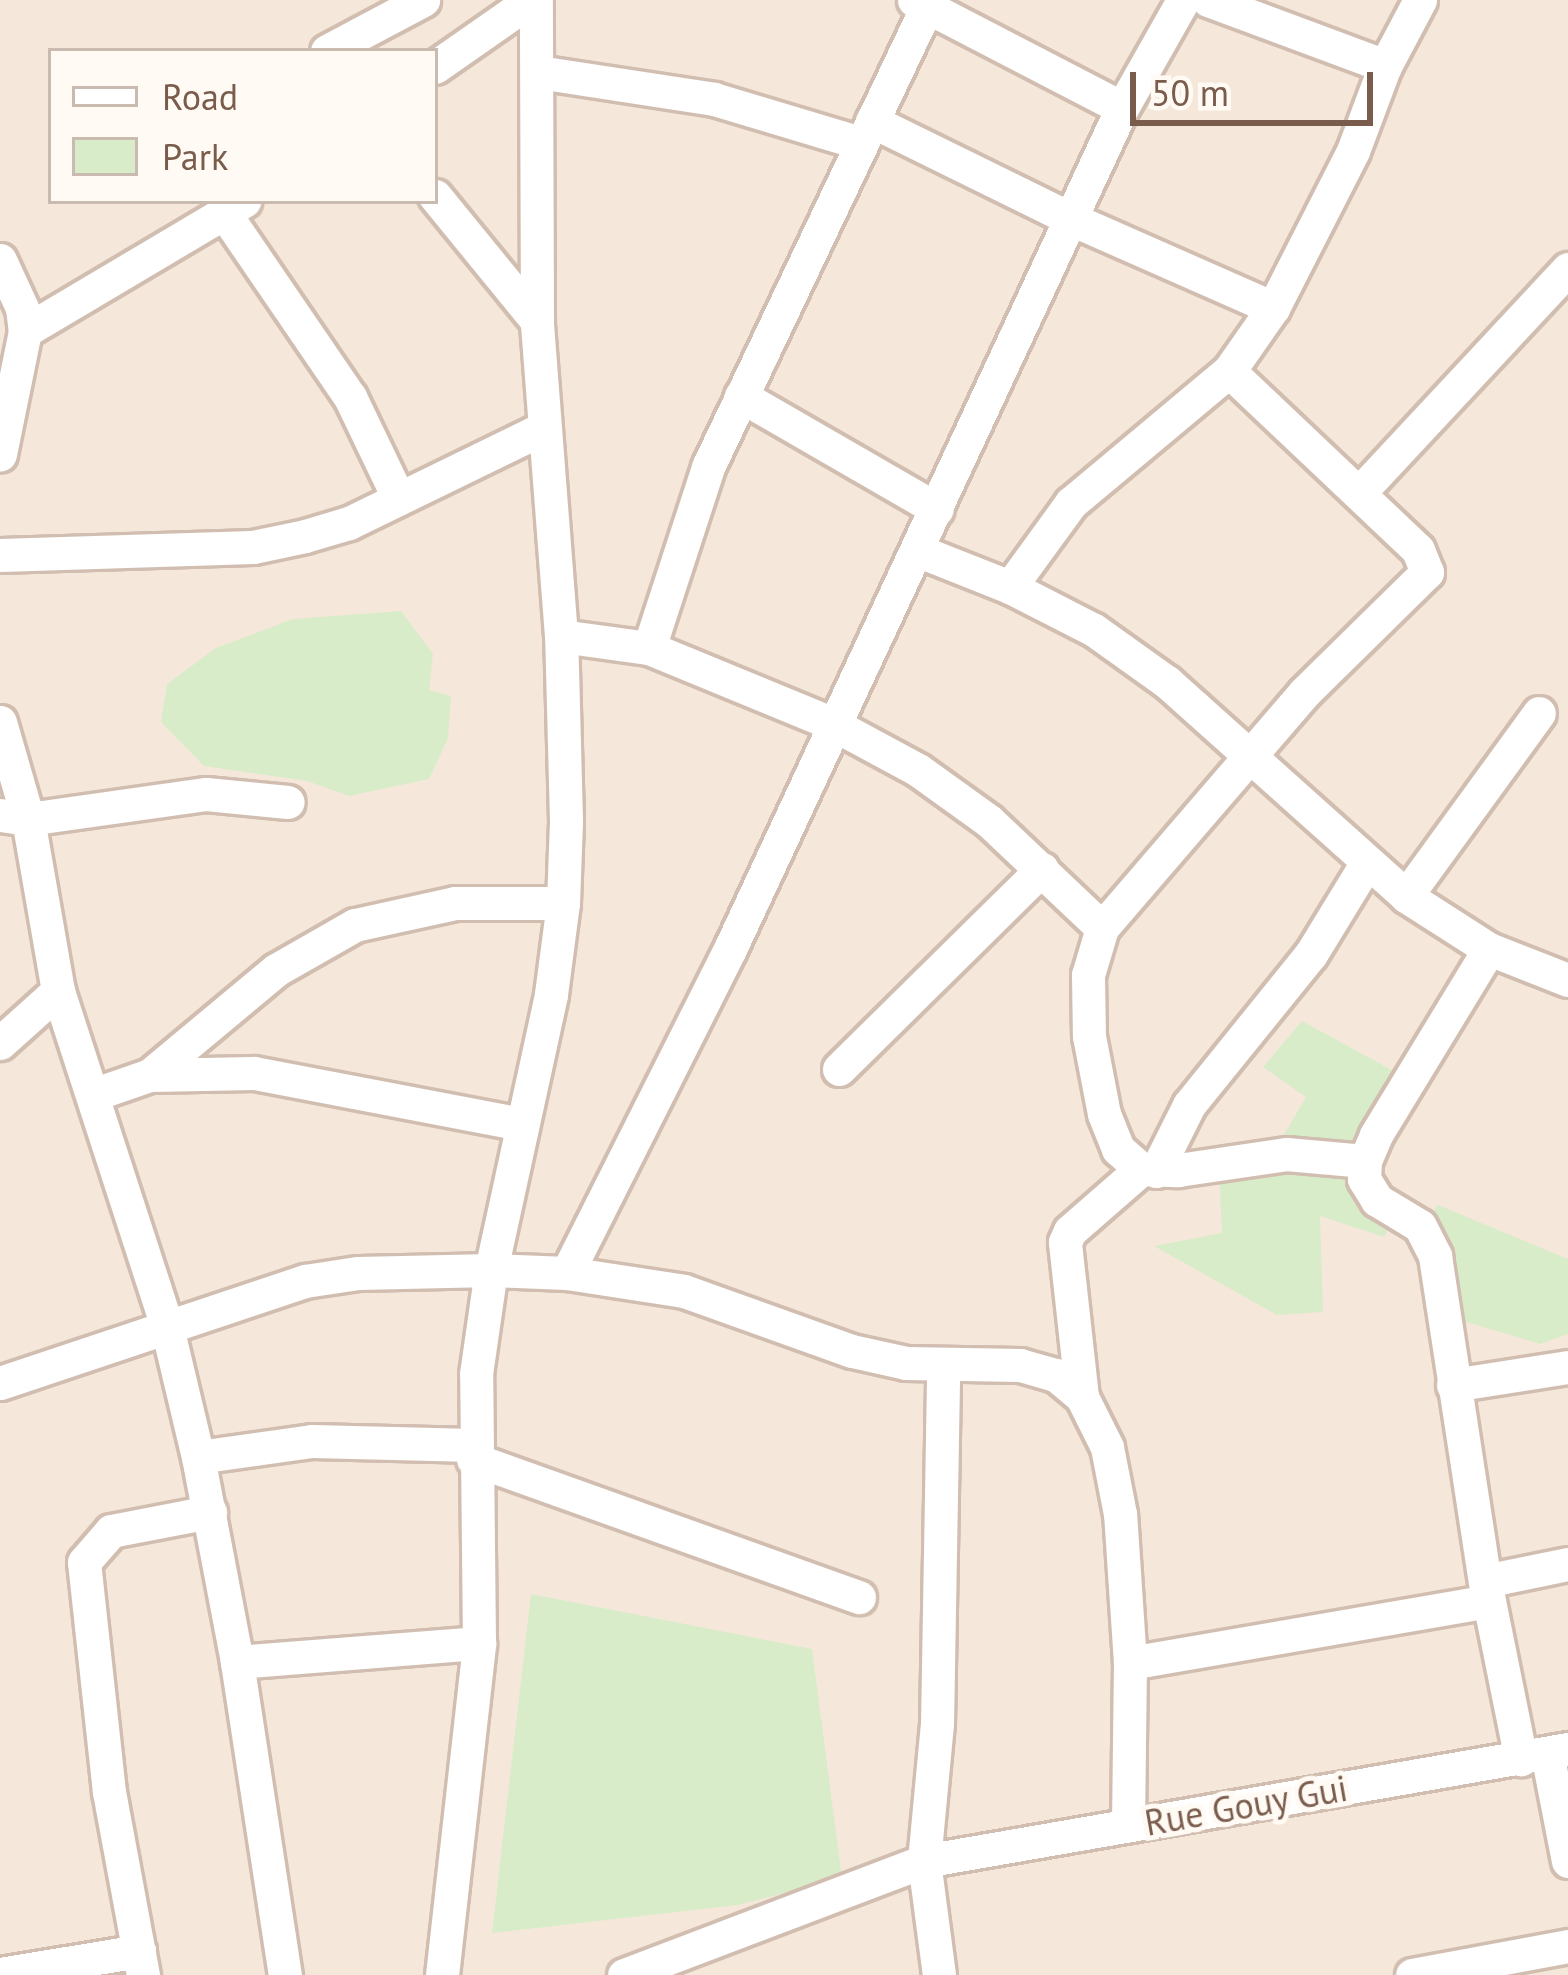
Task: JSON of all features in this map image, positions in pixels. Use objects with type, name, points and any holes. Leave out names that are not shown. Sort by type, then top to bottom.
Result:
[{"type":"street","points":[[333,48],[423,0]]},
{"type":"street","points":[[438,65],[533,0]]},
{"type":"street","points":[[442,1975],[479,1643],[473,1452],[476,1374],[491,1270],[551,994],[566,821],[561,636],[537,321],[538,72],[533,0]]},
{"type":"street","points":[[567,1273],[730,949],[830,722],[919,551],[1122,108],[1183,0]]},
{"type":"street","points":[[1208,0],[1385,66]]},
{"type":"street","points":[[1010,587],[1071,503],[1228,371],[1273,308],[1354,151],[1385,66],[1420,0]]},
{"type":"street","points":[[649,648],[708,467],[867,132],[923,2],[1122,108]]},
{"type":"street","points":[[538,72],[714,99],[867,132],[1273,308]]},
{"type":"street","points":[[438,200],[537,321]]},
{"type":"street","points":[[25,331],[235,208],[350,397],[398,497]]},
{"type":"street","points":[[0,260],[22,308],[25,331],[0,454]]},
{"type":"street","points":[[1360,492],[1568,269]]},
{"type":"street","points":[[1228,371],[1423,556],[1425,579],[1304,693],[1254,758],[1102,928],[1088,975],[1089,1036],[1103,1114],[1118,1149],[1148,1170],[1286,1154],[1364,1160]]},
{"type":"street","points":[[741,395],[937,509]]},
{"type":"street","points":[[0,555],[253,547],[349,523],[544,428]]},
{"type":"street","points":[[919,551],[1010,587],[1130,654],[1406,896],[1490,949],[1568,980]]},
{"type":"street","points":[[561,636],[649,648],[830,722],[958,795],[1102,928]]},
{"type":"street","points":[[1406,896],[1539,712]]},
{"type":"street","points":[[0,722],[14,817],[58,991],[167,1327],[198,1456],[237,1662],[284,1975]]},
{"type":"street","points":[[14,817],[206,794],[288,802]]},
{"type":"street","points":[[1128,1825],[1130,1663],[1120,1514],[1107,1447],[1082,1397],[1065,1242],[1070,1231],[1148,1170],[1189,1105],[1311,954],[1366,864]]},
{"type":"street","points":[[839,1069],[1042,869]]},
{"type":"street","points":[[150,1075],[275,970],[356,925],[454,903],[562,903]]},
{"type":"street","points":[[1490,949],[1364,1160],[1369,1193],[1430,1239],[1487,1591],[1545,1754],[1568,1861]]},
{"type":"street","points":[[0,1043],[58,991]]},
{"type":"street","points":[[95,1094],[150,1075],[254,1073],[522,1124]]},
{"type":"street","points":[[0,1383],[305,1281],[358,1273],[491,1270],[567,1273],[684,1291],[852,1351],[943,1365],[1020,1365],[1056,1375],[1082,1397]]},
{"type":"street","points":[[939,1975],[924,1861],[938,1724],[943,1365]]},
{"type":"street","points":[[1453,1384],[1568,1367]]},
{"type":"street","points":[[198,1456],[312,1441],[473,1452],[859,1597]]},
{"type":"street","points":[[0,1975],[141,1963],[109,1792],[84,1562],[111,1531],[210,1512]]},
{"type":"street","points":[[1130,1663],[1487,1591],[1568,1564]]},
{"type":"street","points":[[237,1662],[479,1643]]},
{"type":"street","name":"Rue Gouy Gui","points":[[624,1975],[924,1861],[1545,1754]]},
{"type":"street","points":[[1412,1975],[1568,1946]]},
{"type":"shaded area","points":[[0,0],[1568,0],[1568,1975],[0,1975]]},
{"type":"green space","points":[[401,611],[433,654],[429,690],[451,696],[448,738],[429,779],[349,796],[307,781],[204,766],[161,722],[167,684],[216,648],[293,619]]},
{"type":"green space","points":[[1302,1021],[1399,1074],[1369,1190],[1394,1217],[1384,1237],[1320,1216],[1323,1312],[1277,1315],[1154,1246],[1222,1233],[1219,1170],[1282,1138],[1306,1097],[1263,1067]]},
{"type":"green space","points":[[1438,1205],[1568,1259],[1568,1334],[1540,1344],[1436,1313],[1423,1227]]},
{"type":"green space","points":[[531,1594],[812,1649],[842,1878],[738,1905],[492,1933]]}]
